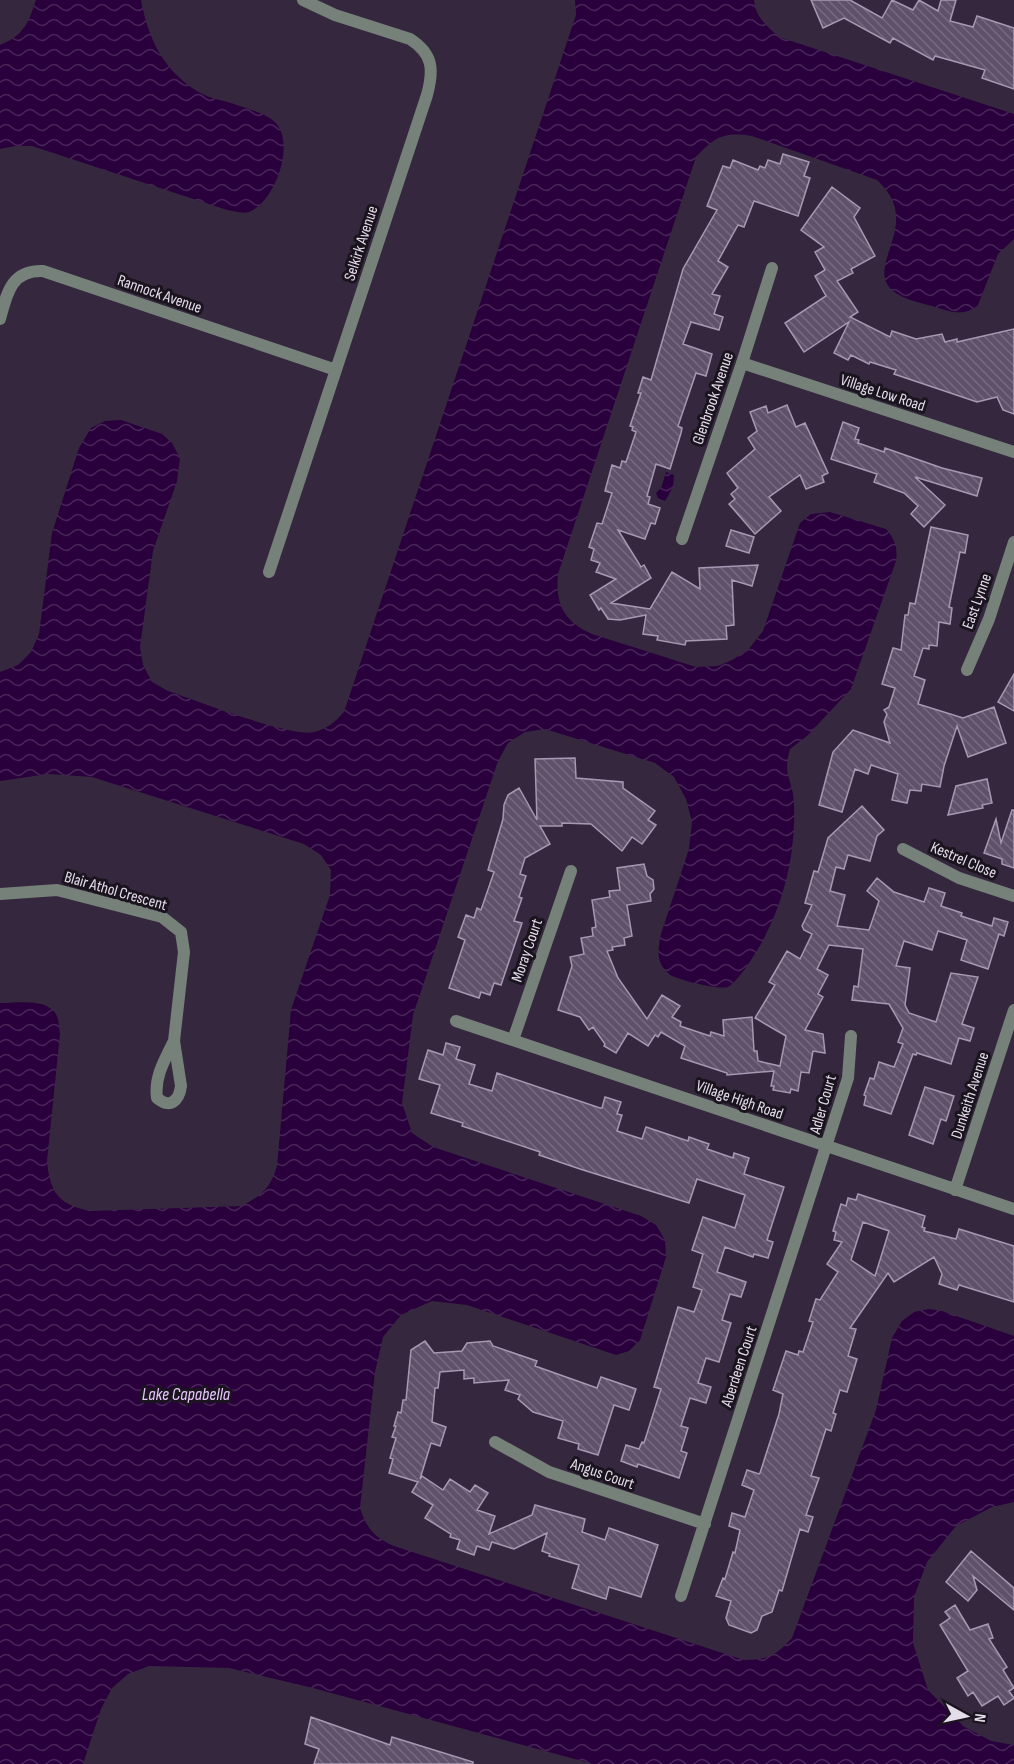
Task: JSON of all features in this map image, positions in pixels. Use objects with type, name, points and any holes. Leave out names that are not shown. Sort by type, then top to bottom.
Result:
[{"type":"street","name":"Selkirk Avenue","points":[[268,572],[430,83],[430,63],[426,53],[410,39],[336,15],[303,0]]},
{"type":"street","name":"Glenbrook Avenue","points":[[682,539],[772,268]]},
{"type":"street","name":"Rannock Avenue","points":[[0,319],[10,288],[16,279],[23,273],[43,271],[336,370]]},
{"type":"street","name":"Village Low Road","points":[[742,363],[1014,452]]},
{"type":"street","name":"East Lynne","points":[[967,670],[989,619],[1014,542]]},
{"type":"street","name":"Kestrel Close","points":[[903,849],[959,878],[1014,896]]},
{"type":"street","name":"Moray Court","points":[[513,1040],[571,871]]},
{"type":"street","name":"Blair Athol Crescent","points":[[0,894],[57,890],[162,917],[182,932],[184,952],[174,1041]]},
{"type":"street","name":"Dunkeith Avenue","points":[[955,1190],[1014,1010]]},
{"type":"street","name":"Village High Road","points":[[456,1021],[1014,1209]]},
{"type":"street","name":"Adler Court","points":[[827,1146],[848,1078],[851,1036]]},
{"type":"street","name":"Aberdeen Court","points":[[681,1596],[827,1146]]},
{"type":"street","name":"Angus Court","points":[[495,1442],[549,1472],[705,1524]]},
{"type":"water","points":[[36,0],[141,0],[148,27],[159,52],[185,83],[205,95],[264,115],[274,121],[281,131],[283,156],[280,171],[267,197],[249,212],[235,212],[32,146],[0,149],[0,45],[15,37],[24,28]]},
{"type":"water","name":"Lake Capabella","points":[[575,0],[754,0],[759,17],[779,37],[1014,114],[1014,239],[998,254],[978,305],[963,312],[947,310],[902,296],[892,290],[885,280],[885,268],[895,227],[896,212],[890,196],[877,180],[752,136],[727,135],[721,137],[709,144],[696,157],[558,574],[558,594],[563,611],[574,624],[592,634],[696,667],[718,666],[748,650],[763,631],[800,523],[811,514],[830,512],[886,529],[895,544],[896,561],[851,689],[807,736],[790,749],[787,765],[794,803],[794,821],[791,858],[783,893],[761,944],[751,961],[728,987],[708,986],[675,977],[670,975],[660,961],[660,937],[689,849],[692,822],[686,799],[674,777],[655,763],[545,729],[525,732],[508,743],[498,761],[413,1015],[402,1103],[412,1133],[433,1147],[641,1216],[656,1225],[665,1240],[666,1257],[640,1340],[629,1351],[616,1355],[467,1305],[432,1301],[401,1315],[383,1337],[375,1372],[360,1508],[372,1532],[394,1546],[744,1660],[765,1658],[776,1653],[792,1638],[876,1410],[892,1338],[902,1321],[914,1312],[929,1309],[942,1311],[1014,1336],[1014,1502],[992,1507],[956,1526],[927,1562],[914,1597],[913,1643],[928,1690],[963,1726],[991,1741],[1014,1745],[1014,1764],[593,1764],[313,1688],[229,1668],[149,1666],[128,1674],[112,1688],[101,1709],[83,1764],[0,1764],[0,1003],[42,1004],[55,1012],[58,1019],[60,1034],[47,1161],[50,1181],[63,1201],[91,1211],[242,1206],[264,1190],[277,1166],[291,1010],[330,895],[331,870],[321,855],[304,844],[92,777],[48,774],[0,781],[0,672],[18,665],[31,652],[39,634],[52,533],[79,448],[91,428],[105,421],[121,420],[162,434],[172,443],[180,458],[177,481],[153,551],[140,647],[143,665],[152,682],[168,691],[243,717],[303,732],[323,729],[344,712],[576,15]]},
{"type":"water","points":[[666,472],[674,475],[673,487],[665,501],[658,498],[656,493],[661,488]]},
{"type":"building","points":[[811,0],[850,0],[882,18],[892,0],[913,10],[919,0],[938,11],[941,0],[956,0],[950,21],[973,27],[977,16],[1014,28],[1014,89],[982,78],[985,70],[935,56],[933,60],[893,38],[890,43],[844,18],[823,28]]},
{"type":"building","points":[[783,154],[809,162],[804,176],[810,178],[798,216],[754,201],[744,227],[738,225],[718,261],[728,267],[712,294],[720,296],[714,314],[723,317],[719,330],[691,322],[683,344],[712,354],[706,376],[696,373],[678,426],[682,428],[670,469],[656,464],[647,496],[650,497],[648,504],[660,508],[655,524],[651,523],[645,539],[618,530],[641,567],[644,565],[651,578],[611,603],[650,609],[672,572],[700,589],[699,568],[758,565],[752,586],[732,580],[734,625],[726,626],[727,639],[686,641],[685,645],[657,640],[658,636],[643,634],[646,615],[620,620],[608,619],[601,608],[599,610],[590,595],[616,579],[596,572],[600,563],[591,560],[594,549],[589,547],[597,523],[602,524],[612,493],[605,491],[612,465],[620,468],[622,461],[626,462],[636,432],[630,426],[641,393],[638,393],[643,377],[651,380],[683,269],[717,210],[707,206],[723,166],[730,168],[733,160],[758,170],[760,166],[765,168],[768,160],[780,164]]},
{"type":"building","points":[[832,187],[860,208],[854,217],[875,256],[851,269],[853,273],[837,281],[858,312],[850,317],[890,337],[892,331],[916,339],[942,334],[945,342],[957,339],[957,342],[1014,329],[1014,414],[1003,410],[997,397],[977,402],[894,374],[896,370],[870,362],[869,364],[851,355],[848,360],[834,353],[849,322],[804,352],[785,323],[826,296],[815,276],[825,270],[815,252],[824,247],[801,230]]},
{"type":"building","points":[[787,405],[796,427],[805,423],[828,473],[822,476],[824,482],[806,489],[800,475],[769,497],[781,511],[755,534],[729,504],[735,499],[731,494],[738,488],[727,473],[755,449],[748,438],[757,431],[750,412],[766,406],[768,413]]},
{"type":"building","points":[[843,422],[859,428],[855,439],[859,440],[858,443],[884,452],[885,448],[942,468],[982,478],[977,496],[915,477],[945,505],[924,527],[911,514],[918,506],[904,493],[874,482],[877,474],[831,459]]},
{"type":"building","points":[[931,527],[968,535],[965,553],[960,552],[949,607],[952,608],[950,624],[939,622],[937,646],[929,645],[929,649],[923,648],[914,676],[925,680],[918,704],[963,718],[994,707],[1006,743],[968,757],[957,726],[940,787],[922,784],[921,791],[910,790],[907,803],[892,800],[898,774],[871,765],[868,774],[855,769],[842,812],[819,805],[833,752],[853,730],[890,743],[884,722],[887,714],[884,710],[889,707],[895,688],[882,684],[893,648],[901,650],[905,615],[908,615],[910,603],[915,604]]},
{"type":"building","points":[[731,530],[754,537],[749,553],[726,546]]},
{"type":"building","points":[[1014,674],[1014,711],[998,702]]},
{"type":"building","points":[[575,758],[576,778],[623,782],[623,788],[655,811],[648,820],[656,825],[642,844],[632,837],[622,851],[591,824],[562,823],[562,826],[540,826],[550,844],[525,858],[520,874],[526,876],[519,897],[522,898],[514,921],[522,923],[501,985],[494,983],[490,995],[481,992],[479,998],[449,988],[465,940],[458,937],[466,915],[474,918],[477,908],[481,910],[494,872],[488,870],[508,795],[519,788],[537,820],[535,759]]},
{"type":"building","points":[[987,779],[992,803],[982,805],[983,808],[948,815],[956,786]]},
{"type":"building","points":[[862,806],[884,830],[877,836],[870,861],[848,855],[844,869],[836,867],[830,891],[845,895],[837,926],[869,930],[879,901],[867,891],[877,878],[894,892],[924,902],[929,888],[945,893],[941,906],[962,913],[961,916],[992,926],[994,918],[1008,922],[1004,936],[999,934],[988,969],[961,960],[967,940],[938,931],[932,950],[904,941],[896,966],[910,968],[905,1005],[909,1013],[936,1022],[951,973],[978,977],[962,1024],[974,1028],[970,1041],[959,1038],[951,1064],[917,1053],[913,1054],[891,1114],[864,1105],[866,1096],[864,1095],[870,1078],[874,1079],[879,1062],[894,1067],[903,1044],[898,1042],[903,1028],[889,1004],[852,1000],[854,986],[858,987],[863,949],[829,945],[817,969],[828,975],[818,994],[823,997],[805,1030],[823,1034],[825,1053],[813,1051],[809,1073],[801,1072],[798,1091],[791,1089],[790,1093],[773,1090],[774,1086],[771,1086],[774,1071],[727,1075],[727,1073],[681,1058],[685,1046],[661,1032],[658,1037],[655,1035],[648,1046],[628,1033],[616,1053],[604,1046],[605,1044],[593,1027],[589,1030],[580,1017],[558,1010],[572,966],[570,957],[584,954],[581,938],[593,936],[592,928],[596,927],[592,900],[610,897],[609,891],[620,890],[617,868],[644,864],[647,876],[653,880],[654,889],[650,894],[651,901],[627,905],[632,936],[624,938],[625,945],[612,947],[613,950],[607,951],[618,978],[647,1019],[662,995],[680,1006],[672,1017],[681,1022],[680,1026],[710,1036],[711,1032],[724,1036],[723,1020],[752,1017],[754,1051],[757,1051],[758,1061],[780,1066],[786,1036],[755,1018],[775,985],[769,982],[787,951],[800,959],[812,934],[804,930],[802,926],[812,905],[805,903],[814,871],[818,872],[828,838]]},
{"type":"building","points":[[1012,810],[1014,810],[1014,868],[1002,864],[1002,859],[984,853],[996,819],[1001,843]]},
{"type":"building","points":[[446,1043],[460,1047],[456,1059],[475,1065],[469,1084],[492,1091],[497,1073],[600,1108],[602,1108],[605,1097],[621,1102],[617,1114],[622,1115],[617,1131],[642,1139],[646,1127],[688,1141],[689,1137],[709,1144],[707,1149],[733,1158],[734,1153],[749,1158],[744,1174],[784,1187],[767,1240],[773,1242],[768,1258],[754,1254],[753,1257],[725,1247],[717,1272],[746,1282],[741,1297],[730,1294],[722,1320],[731,1323],[719,1362],[706,1358],[698,1383],[711,1387],[706,1403],[690,1398],[681,1426],[688,1428],[681,1451],[687,1453],[679,1478],[638,1464],[637,1467],[621,1461],[626,1445],[639,1449],[642,1442],[644,1443],[661,1389],[654,1387],[678,1307],[694,1312],[702,1290],[693,1287],[703,1254],[692,1250],[703,1217],[735,1228],[745,1195],[697,1179],[689,1203],[539,1155],[540,1152],[431,1113],[440,1085],[419,1079],[428,1050],[443,1055]]},
{"type":"building","points":[[925,1087],[954,1096],[946,1121],[941,1119],[933,1144],[909,1135]]},
{"type":"building","points":[[858,1194],[925,1216],[922,1227],[925,1228],[924,1231],[956,1239],[959,1229],[1014,1246],[1014,1302],[959,1285],[957,1290],[939,1284],[942,1274],[934,1257],[894,1282],[888,1273],[850,1328],[856,1329],[848,1356],[857,1359],[847,1392],[840,1390],[833,1413],[836,1414],[831,1431],[826,1429],[811,1476],[819,1478],[806,1515],[813,1517],[808,1532],[800,1529],[782,1591],[779,1590],[772,1612],[762,1616],[757,1630],[751,1633],[729,1625],[726,1618],[731,1601],[716,1596],[723,1578],[725,1579],[733,1552],[735,1553],[740,1530],[729,1526],[732,1513],[745,1517],[754,1490],[742,1485],[747,1470],[760,1473],[779,1414],[783,1394],[773,1390],[786,1351],[798,1355],[799,1351],[803,1352],[813,1322],[809,1321],[816,1299],[820,1300],[838,1272],[827,1264],[842,1242],[834,1240],[836,1232],[833,1231],[841,1204],[846,1206],[848,1198],[856,1200]],"holes":[[[863,1222],[889,1231],[875,1276],[851,1260]]]},
{"type":"building","points":[[425,1341],[434,1353],[462,1351],[467,1343],[490,1341],[493,1346],[537,1361],[535,1366],[597,1388],[601,1377],[636,1389],[629,1410],[614,1405],[598,1455],[578,1449],[579,1444],[558,1438],[563,1421],[533,1412],[518,1399],[520,1395],[505,1390],[509,1380],[474,1383],[474,1378],[464,1379],[464,1370],[440,1372],[438,1388],[435,1388],[432,1422],[446,1427],[440,1446],[431,1443],[420,1479],[422,1476],[443,1490],[450,1479],[470,1492],[475,1485],[488,1493],[477,1510],[495,1516],[489,1534],[532,1515],[535,1505],[585,1519],[582,1532],[605,1540],[609,1528],[658,1545],[641,1597],[609,1587],[606,1599],[572,1588],[579,1565],[549,1556],[550,1554],[542,1551],[547,1533],[514,1549],[492,1542],[489,1550],[477,1546],[474,1555],[457,1549],[460,1540],[450,1537],[451,1534],[425,1518],[433,1505],[412,1492],[418,1482],[389,1473],[393,1459],[390,1458],[396,1438],[392,1437],[396,1426],[394,1426],[398,1412],[401,1413],[403,1400],[406,1400],[411,1350]]},
{"type":"building","points":[[971,1551],[1014,1588],[1014,1610],[973,1576],[977,1590],[968,1601],[946,1582]]},
{"type":"building","points":[[955,1605],[970,1630],[988,1624],[993,1638],[989,1639],[1007,1667],[1003,1670],[1014,1688],[1009,1691],[1014,1698],[1004,1705],[998,1696],[982,1706],[973,1692],[968,1696],[957,1678],[968,1671],[940,1625],[950,1618],[945,1612]]},
{"type":"building","points":[[311,1717],[390,1745],[392,1737],[473,1762],[473,1764],[314,1764],[319,1749],[305,1744]]}]
